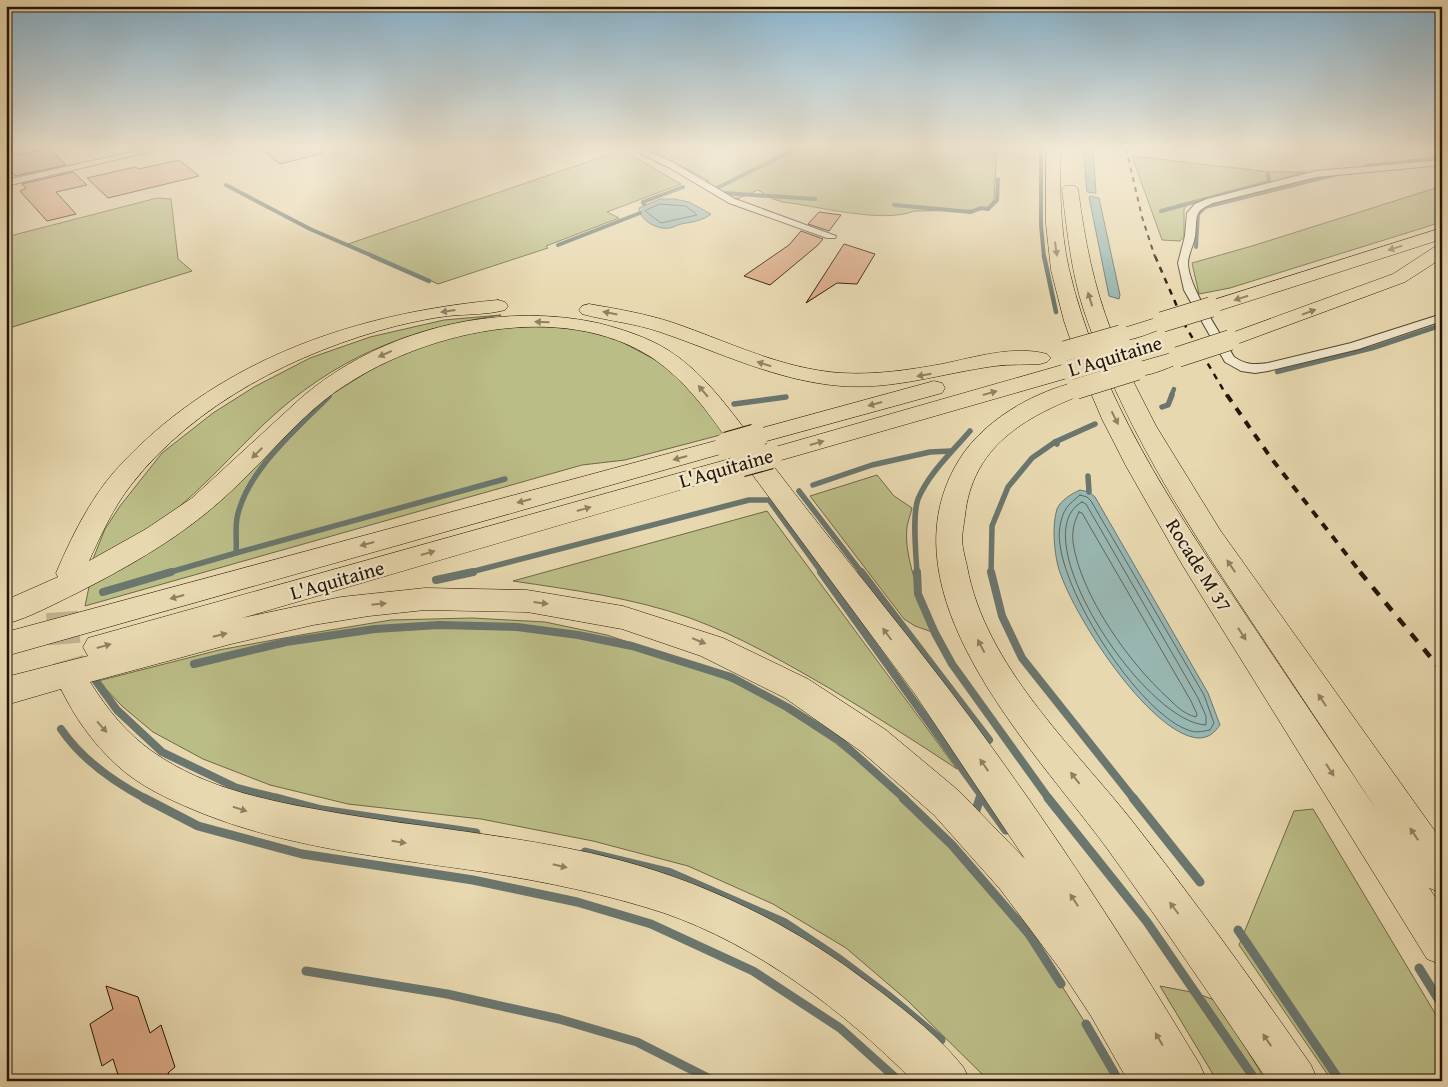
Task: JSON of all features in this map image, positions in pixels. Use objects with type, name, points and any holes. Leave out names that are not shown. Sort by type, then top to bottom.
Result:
[{"type":"highway","name":"Rocade M 37","points":[[1054,199],[1054,228],[1060,270],[1074,321],[1107,403],[1151,486],[1198,565],[1442,944]]},
{"type":"highway","name":"Rocade M 37","points":[[1070,199],[1080,265],[1097,321],[1123,383],[1167,464],[1229,564],[1442,874]]},
{"type":"highway","name":"L'Aquitaine","points":[[762,446],[1070,370],[1172,339],[1223,323],[1442,233]]},
{"type":"highway","points":[[1295,1081],[1184,922],[1006,687],[970,626],[960,598],[952,569],[949,528],[950,510],[957,485],[968,463],[992,433],[1039,403],[1070,370],[1223,323],[1399,278],[1442,250]]},
{"type":"highway","points":[[1256,312],[1442,250]]},
{"type":"highway","points":[[65,594],[86,536],[103,506],[146,452],[198,409],[249,377],[305,350],[359,330],[403,319],[495,306],[580,308],[632,318],[665,327],[772,366],[818,377],[844,380],[902,378],[989,360],[1040,358]]},
{"type":"highway","points":[[6,612],[48,594],[118,558],[172,525],[223,485],[326,388],[362,365],[395,349],[451,331],[520,322],[575,324],[615,333],[635,340],[676,365],[695,381],[955,724],[1024,822],[1101,942],[1184,1081]]},
{"type":"highway","name":"L'Aquitaine","points":[[6,674],[762,446],[1040,358],[1070,370]]},
{"type":"highway","name":"L'Aquitaine","points":[[6,644],[734,454]]},
{"type":"highway","points":[[6,691],[292,618],[375,604],[422,599],[506,599],[562,605],[618,616],[687,636],[765,670],[814,697],[893,754],[938,796],[982,840],[1030,894],[1076,954],[1121,1023],[1154,1081]]},
{"type":"highway","points":[[76,687],[97,722],[117,743],[142,764],[173,783],[211,800],[254,814],[304,825],[392,841],[551,864],[622,880],[682,900],[744,927],[806,963],[868,1007],[918,1052],[946,1081]]},
{"type":"street","points":[[728,199],[831,236]]},
{"type":"street","points":[[1219,199],[1198,206],[1192,212],[1190,241],[1183,263],[1190,290],[1228,359],[1234,364],[1246,369],[1268,367],[1355,346],[1442,317]]},
{"type":"green space","points":[[154,199],[171,199],[178,259],[192,271],[6,329],[6,237]]},
{"type":"green space","points":[[480,199],[642,199],[607,212],[619,218],[546,246],[548,248],[438,284],[348,244]]},
{"type":"green space","points":[[773,199],[994,199],[990,207],[980,210],[914,211],[901,215],[885,216],[850,213]]},
{"type":"green space","points":[[1147,199],[1210,199],[1187,205],[1184,209],[1184,236],[1180,241],[1162,240]]},
{"type":"green space","points":[[1402,199],[1442,199],[1442,222],[1230,288],[1199,294],[1192,263]]},
{"type":"green space","points":[[501,315],[466,321],[403,338],[345,364],[317,381],[264,424],[168,516],[91,564],[105,529],[120,506],[162,453],[213,413],[254,387],[310,358],[370,337],[444,320]]},
{"type":"green space","points":[[563,326],[607,334],[676,371],[728,433],[625,460],[582,465],[85,606],[90,582],[325,394],[334,393],[402,350],[495,327]]},
{"type":"green space","points":[[877,475],[894,496],[912,508],[907,527],[908,552],[915,581],[935,633],[915,626],[904,619],[810,496]]},
{"type":"green space","points":[[767,511],[957,769],[829,688],[761,650],[708,625],[669,611],[625,600],[581,591],[513,581]]},
{"type":"green space","points":[[472,618],[545,622],[607,635],[676,658],[761,694],[834,742],[896,791],[952,845],[1029,934],[1086,1024],[1119,1081],[989,1081],[908,1001],[846,948],[773,904],[688,866],[593,841],[481,819],[348,804],[270,785],[203,759],[153,732],[123,707],[98,681],[219,650],[306,634],[391,620]]},
{"type":"green space","points":[[1313,809],[1442,1025],[1442,1081],[1332,1081],[1239,945],[1294,811]]},
{"type":"green space","points":[[1160,986],[1196,993],[1217,1001],[1266,1081],[1217,1081]]},
{"type":"water","points":[[660,199],[675,199],[689,202],[711,214],[697,221],[670,228],[660,228],[646,221],[639,208]]},
{"type":"water","points":[[1089,199],[1099,199],[1120,295],[1119,299],[1109,296]]},
{"type":"water","points":[[1080,490],[1089,492],[1095,497],[1208,693],[1220,725],[1208,736],[1198,738],[1178,731],[1157,716],[1135,694],[1114,667],[1078,611],[1065,586],[1058,566],[1054,530],[1057,509],[1073,493]]},
{"type":"building","points":[[27,199],[62,199],[76,214],[47,221]]},
{"type":"building","points":[[819,212],[841,215],[829,231],[808,224]]},
{"type":"building","points":[[801,231],[823,239],[770,285],[744,276],[789,245]]},
{"type":"building","points":[[844,244],[875,254],[857,284],[837,283],[806,303]]},
{"type":"building","points":[[106,986],[138,997],[150,1033],[161,1025],[175,1067],[168,1073],[170,1081],[120,1081],[113,1059],[102,1066],[90,1024],[113,1009]]},
{"type":"waterway","points":[[252,199],[310,229],[375,257]]},
{"type":"waterway","points":[[644,204],[643,202],[652,199]]},
{"type":"waterway","points":[[811,199],[815,199]]},
{"type":"waterway","points":[[894,205],[971,212],[981,208],[988,209],[997,199]]},
{"type":"waterway","points":[[1041,199],[1044,257]]},
{"type":"waterway","points":[[1161,211],[1207,199]]},
{"type":"waterway","points":[[1196,247],[1198,214],[1205,207],[1238,199]]},
{"type":"waterway","points":[[558,245],[640,213]]},
{"type":"waterway","points":[[372,256],[429,281]]},
{"type":"waterway","points":[[1044,256],[1056,312]]},
{"type":"waterway","points":[[1277,372],[1373,348],[1442,325]]},
{"type":"waterway","points":[[1171,396],[1174,389]]},
{"type":"waterway","points":[[1162,407],[1168,405],[1172,395]]},
{"type":"waterway","points":[[236,553],[237,518],[242,501],[251,484],[274,452],[329,396]]},
{"type":"waterway","points":[[734,404],[786,397]]},
{"type":"waterway","points":[[1055,442],[1095,424]]},
{"type":"waterway","points":[[917,573],[915,525],[918,499],[928,480],[970,431]]},
{"type":"waterway","points":[[991,572],[992,526],[1008,487],[1032,458],[1055,442]]},
{"type":"waterway","points":[[813,485],[872,465],[930,452],[951,451]]},
{"type":"waterway","points":[[1088,476],[1089,492]]},
{"type":"waterway","points":[[236,553],[505,479]]},
{"type":"waterway","points":[[799,491],[862,573]]},
{"type":"waterway","points":[[467,573],[749,500],[769,500],[822,573]]},
{"type":"waterway","points":[[167,573],[236,553]]},
{"type":"waterway","points":[[103,592],[171,572]]},
{"type":"waterway","points":[[436,580],[473,572]]},
{"type":"waterway","points":[[821,572],[981,795]]},
{"type":"waterway","points":[[861,572],[989,740]]},
{"type":"waterway","points":[[917,572],[918,594],[935,633],[952,664],[1049,799]]},
{"type":"waterway","points":[[991,572],[1002,616],[1022,658],[1134,799]]},
{"type":"waterway","points":[[194,664],[286,642],[375,629],[439,625],[517,627],[578,635],[632,646],[731,677],[787,707],[839,740],[905,799]]},
{"type":"waterway","points":[[93,677],[117,710],[162,752],[237,788],[281,799]]},
{"type":"waterway","points":[[61,729],[79,751],[99,769],[146,799]]},
{"type":"waterway","points":[[980,799],[981,795]]},
{"type":"waterway","points":[[981,795],[984,799]]},
{"type":"waterway","points":[[144,798],[198,826],[302,854],[473,880],[577,902],[651,924],[753,971],[840,1028],[899,1081]]},
{"type":"waterway","points":[[276,798],[322,810],[476,833]]},
{"type":"waterway","points":[[903,798],[952,845],[1029,934],[1061,984]]},
{"type":"waterway","points":[[976,810],[980,798]]},
{"type":"waterway","points":[[983,798],[1006,830]]},
{"type":"waterway","points":[[1048,798],[1147,922],[1256,1081]]},
{"type":"waterway","points":[[1133,798],[1200,882]]},
{"type":"waterway","points":[[585,852],[668,872],[785,923],[839,959],[887,995],[941,1040]]},
{"type":"waterway","points":[[1238,930],[1340,1081]]},
{"type":"waterway","points":[[1419,968],[1442,1005]]},
{"type":"waterway","points":[[306,971],[447,994],[559,1019],[637,1042],[714,1081]]},
{"type":"waterway","points":[[1086,1024],[1119,1081]]},
{"type":"tunnel","points":[[62,612],[65,650],[76,687]]},
{"type":"railway","points":[[1138,199],[1155,257]]},
{"type":"railway","points":[[1155,256],[1186,327],[1227,396]]},
{"type":"railway","points":[[1227,395],[1271,458],[1361,573]]},
{"type":"railway","points":[[1360,572],[1442,671]]}]
